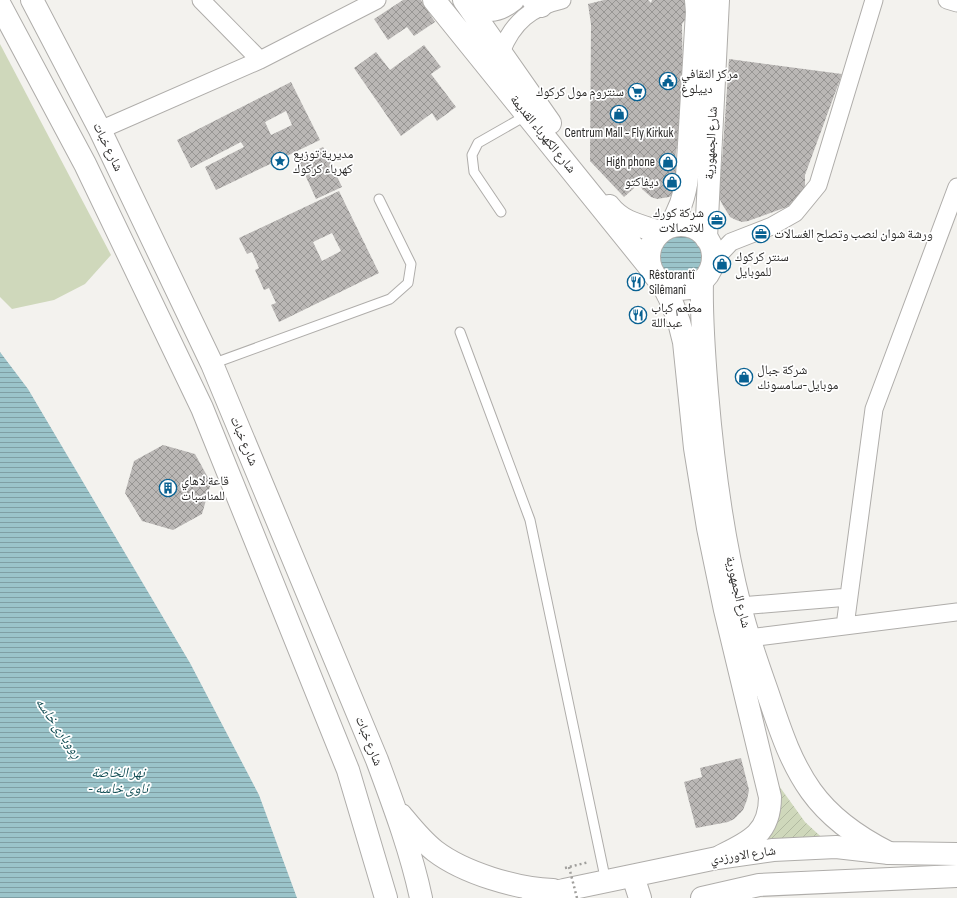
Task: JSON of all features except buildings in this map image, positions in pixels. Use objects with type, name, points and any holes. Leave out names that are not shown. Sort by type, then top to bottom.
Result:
[{"type":"main road","name":"شارع خبات","points":[[32,0],[100,130],[212,364],[374,753],[395,808],[415,869],[421,898]]},
{"type":"main road","name":"شارع الكهرباء القديمة","points":[[434,0],[657,277]]},
{"type":"main road","points":[[465,2],[486,11],[496,10],[506,6],[513,0]]},
{"type":"main road","points":[[665,230],[680,225],[690,226],[699,231],[706,238],[713,252],[713,261],[707,276],[702,282],[693,287],[683,289],[673,288],[657,277],[649,259],[650,249],[654,240],[677,216],[682,203],[687,177],[697,12],[696,0]]},
{"type":"main road","name":"شارع الجمهورية","points":[[706,238],[718,0]]},
{"type":"main road","name":"شارع الكهرباء القديمة","points":[[465,2],[581,168],[616,214],[625,221],[665,230]]},
{"type":"main road","name":"شارع خبات","points":[[0,5],[85,164],[202,408],[348,770],[386,898]]},
{"type":"main road","name":"شارع الجمهورية","points":[[657,277],[674,309],[684,342],[697,460],[708,528],[725,610],[770,797],[770,808],[767,819],[755,837],[717,858]]},
{"type":"main road","name":"شارع الجمهورية","points":[[702,282],[702,346],[710,433],[725,536],[740,606],[749,638],[787,751],[798,772],[819,802],[845,827],[865,841],[889,852]]},
{"type":"main road","points":[[395,808],[434,850],[460,866],[506,883],[571,894]]},
{"type":"main road","name":"شارع الاورزدي","points":[[533,898],[571,894],[606,882],[633,876],[717,858],[773,850],[836,847],[889,852],[957,854]]},
{"type":"main road","points":[[633,876],[640,898]]},
{"type":"main road","points":[[702,898],[957,876]]},
{"type":"street","points":[[201,0],[260,60]]},
{"type":"street","points":[[100,130],[260,60],[377,0]]},
{"type":"street","points":[[713,261],[731,242],[772,226],[795,213],[818,185],[874,0]]},
{"type":"street","points":[[947,0],[957,3]]},
{"type":"street","points":[[501,52],[512,29],[520,20],[545,2]]},
{"type":"street","points":[[845,626],[874,409],[957,187]]},
{"type":"street","points":[[740,606],[849,597]]},
{"type":"street","points":[[749,638],[957,612]]},
{"type":"lane","points":[[501,212],[474,172],[472,155],[478,143],[527,115]]},
{"type":"lane","points":[[212,364],[390,299],[408,283],[411,264],[379,198]]},
{"type":"lane","points":[[460,332],[530,520],[606,882]]},
{"type":"path","points":[[563,868],[601,859]]},
{"type":"path","points":[[569,867],[571,894]]},
{"type":"green space","points":[[0,44],[111,255],[85,284],[54,300],[12,309],[0,297]]},
{"type":"green space","points":[[777,783],[805,822],[830,845],[764,842]]},
{"type":"water","points":[[676,235],[686,235],[695,239],[701,245],[704,250],[704,268],[695,279],[686,283],[676,283],[667,279],[661,273],[657,264],[657,254],[661,245],[667,239]]},
{"type":"water","name":"نهر الخاصة - ئاوی خاسە","points":[[0,352],[28,389],[190,663],[259,795],[297,898],[0,898]]},
{"type":"place","name":"مركز الثقافي دييلوغ","points":[[668,81]]},
{"type":"place","name":"سنتروم مول كركوك","points":[[637,92]]},
{"type":"place","name":"Centrum Mall - Fly Kirkuk","points":[[619,114]]},
{"type":"place","name":"مديرية توزيع كهرباء كركوك","points":[[280,161]]},
{"type":"place","name":"High phone","points":[[668,162]]},
{"type":"place","name":"ديفاكتو","points":[[672,182]]},
{"type":"place","name":"شركة كورك للاتصالات","points":[[717,220]]},
{"type":"place","name":"ورشة شوان لنصب وتصلح الغسالات","points":[[761,234]]},
{"type":"place","name":"سنتر كركوك للموبايل","points":[[722,264]]},
{"type":"place","name":"Rêstorantî Silêmanî","points":[[636,282]]},
{"type":"place","name":"مطعم كباب عبداللة","points":[[638,315]]},
{"type":"place","name":"شركة جبال موبايل-سامسونك","points":[[744,377]]},
{"type":"place","name":"قاعة لاهاي للمناسبات","points":[[168,488]]},
{"type":"water label","name":"ڕووباری خاسە","points":[[59,728]]}]
